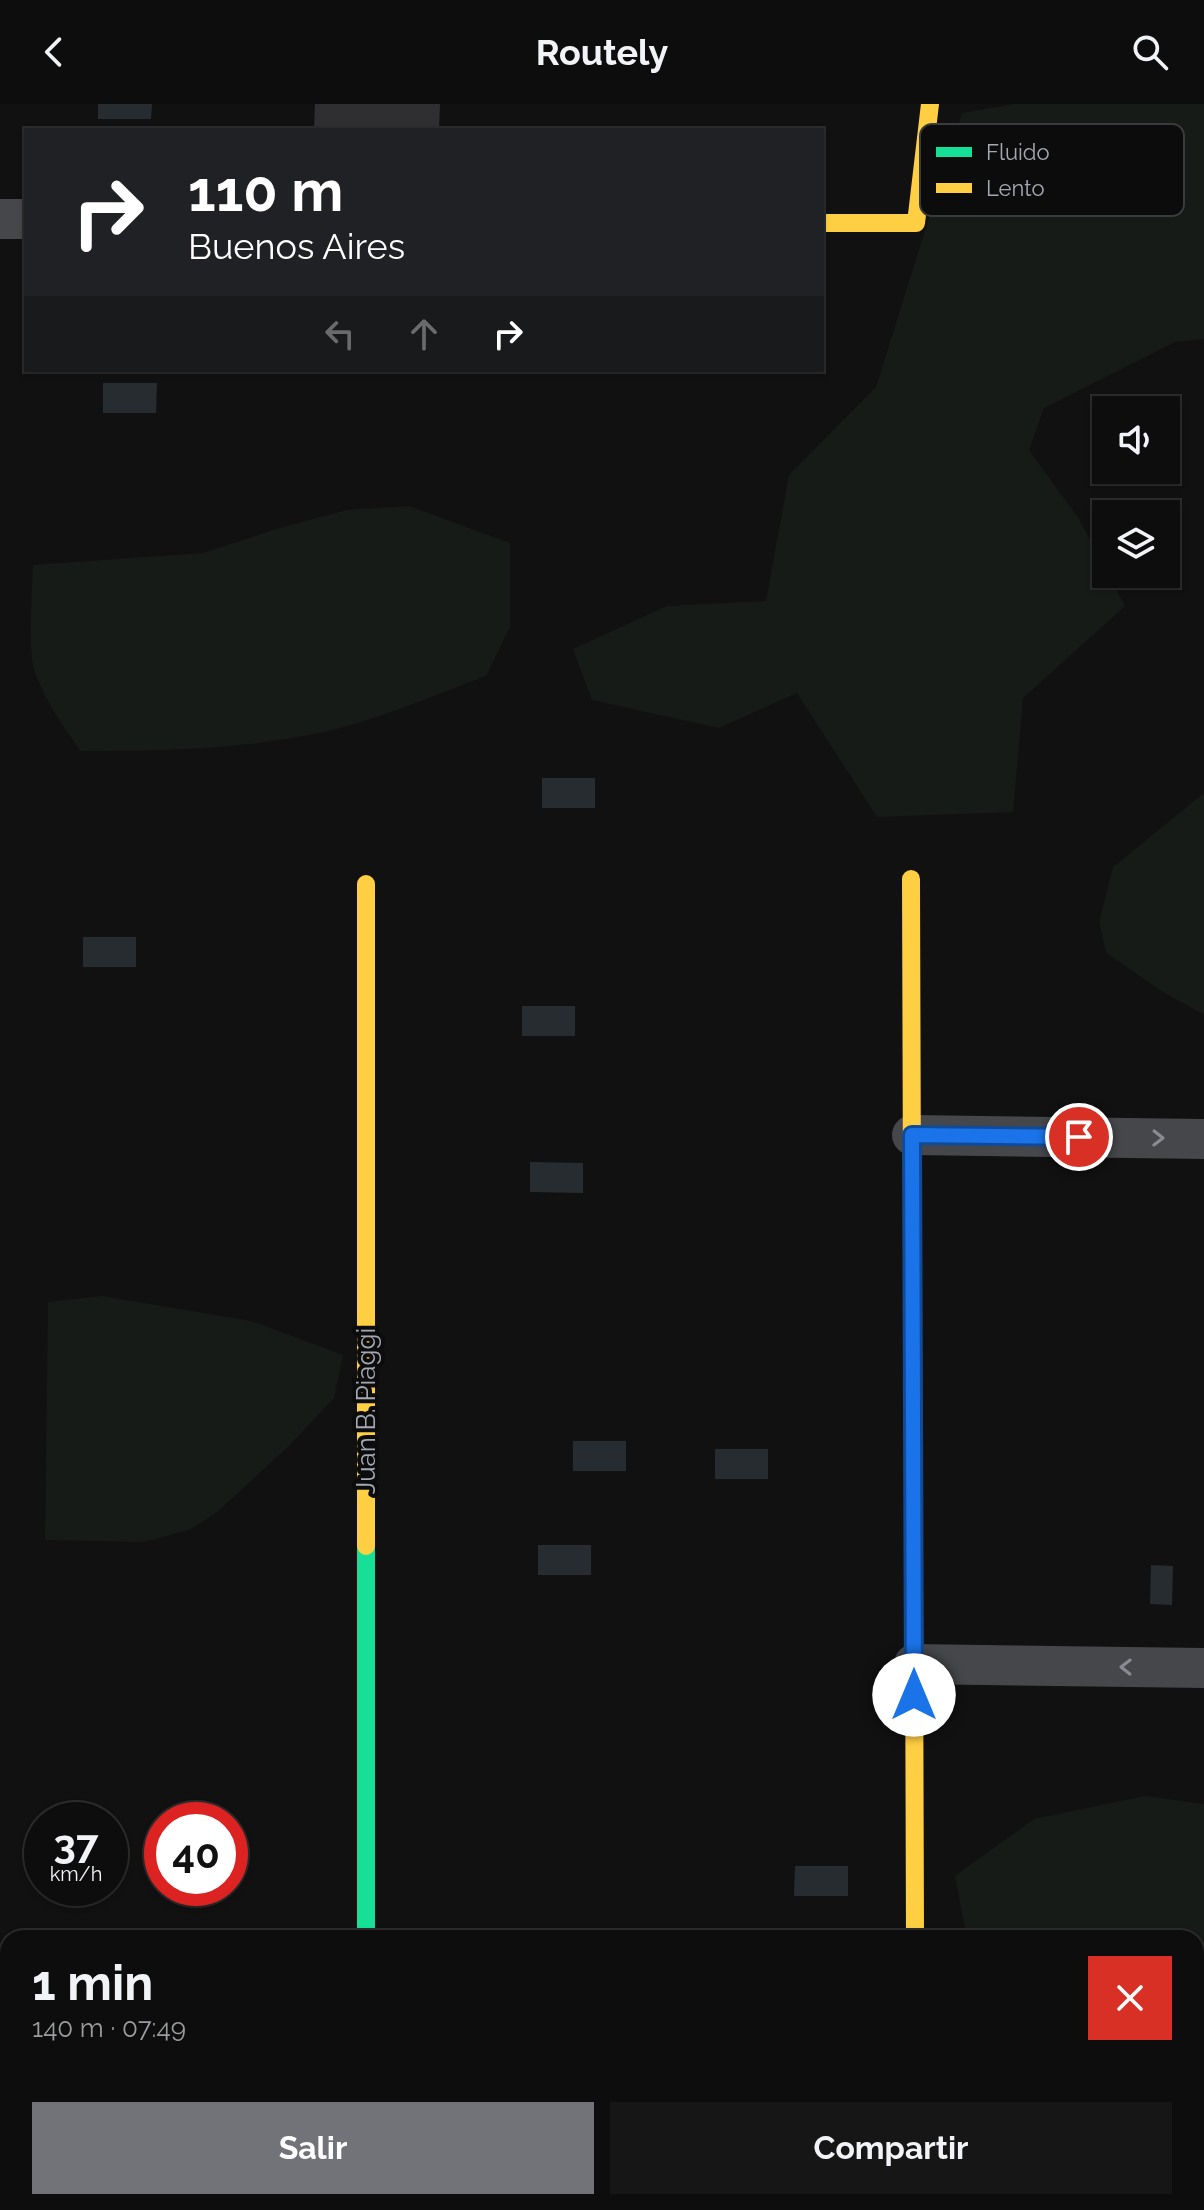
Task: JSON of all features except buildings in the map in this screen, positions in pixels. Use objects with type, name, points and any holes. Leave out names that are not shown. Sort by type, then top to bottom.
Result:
[{"type":"street","points":[[928,124],[930,104]]},
{"type":"street","points":[[824,223],[916,223],[920,189]]},
{"type":"street","points":[[0,219],[24,219]]},
{"type":"street","points":[[911,879],[915,1930]]},
{"type":"street","name":"Juan B. Piaggi","points":[[366,884],[366,1930]]},
{"type":"street","points":[[912,1135],[1204,1139]]},
{"type":"street","points":[[914,1664],[1204,1668]]},
{"type":"street","points":[[918,2210],[971,2210]]},
{"type":"shaded area","points":[[98,104],[152,104],[151,119],[98,119]]},
{"type":"shaded area","points":[[1015,104],[1204,104],[1204,339],[1175,342],[1044,408],[1029,450],[1079,519],[1092,544],[1092,588],[1115,588],[1125,606],[1023,698],[1013,812],[877,817],[797,693],[719,728],[592,700],[573,649],[667,606],[766,601],[789,475],[876,387],[930,216],[1184,216],[1184,124],[959,124],[962,113]]},
{"type":"shaded area","points":[[103,383],[157,383],[156,413],[103,413]]},
{"type":"shaded area","points":[[409,506],[510,543],[510,627],[486,676],[354,724],[288,739],[184,749],[81,751],[38,681],[32,658],[33,565],[203,553],[347,510]]},
{"type":"shaded area","points":[[542,778],[595,778],[595,808],[542,808]]},
{"type":"shaded area","points":[[1204,793],[1204,1015],[1158,989],[1106,952],[1099,922],[1113,867]]},
{"type":"shaded area","points":[[83,937],[136,937],[136,967],[83,967]]},
{"type":"shaded area","points":[[522,1006],[575,1006],[575,1036],[522,1036]]},
{"type":"shaded area","points":[[530,1162],[583,1163],[583,1193],[530,1192]]},
{"type":"shaded area","points":[[102,1296],[251,1321],[343,1355],[334,1398],[289,1446],[217,1512],[191,1529],[145,1542],[45,1540],[48,1302]]},
{"type":"shaded area","points":[[573,1441],[626,1441],[626,1471],[573,1471]]},
{"type":"shaded area","points":[[715,1449],[768,1449],[768,1479],[715,1479]]},
{"type":"shaded area","points":[[538,1545],[591,1545],[591,1575],[538,1575]]},
{"type":"shaded area","points":[[1151,1565],[1173,1566],[1172,1605],[1150,1604]]},
{"type":"shaded area","points":[[1145,1796],[1204,1804],[1204,1930],[965,1930],[955,1876],[1034,1819]]},
{"type":"shaded area","points":[[795,1866],[848,1866],[848,1896],[794,1896]]},
{"type":"traffic: fast","points":[[912,1190],[914,1612]]},
{"type":"traffic: fast","points":[[366,1546],[366,1930]]},
{"type":"traffic: slow","points":[[928,124],[930,104]]},
{"type":"traffic: slow","points":[[824,223],[916,223],[920,189]]},
{"type":"traffic: slow","points":[[911,879],[912,1190]]},
{"type":"traffic: slow","points":[[366,884],[366,1546]]},
{"type":"traffic: slow","points":[[914,1612],[915,1930]]},
{"type":"route","points":[[914,1695],[912,1135],[1079,1137]]}]
